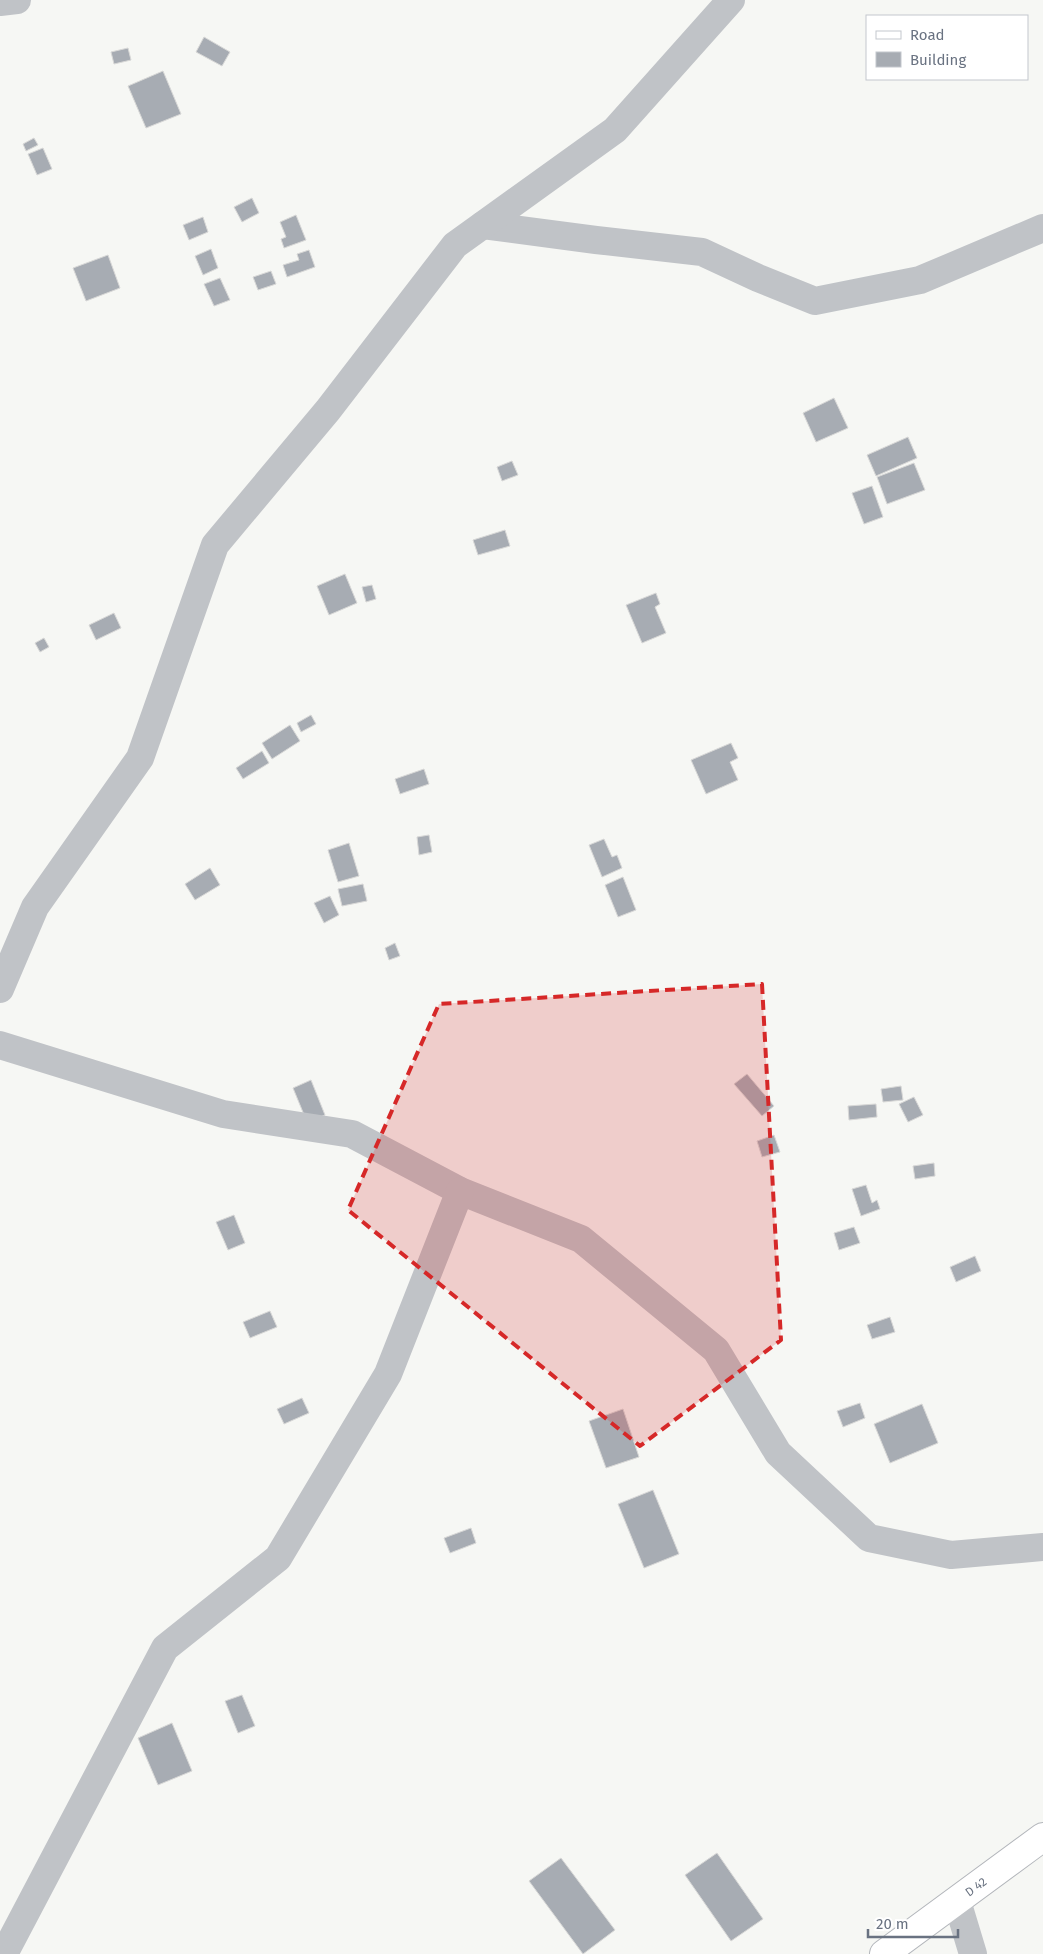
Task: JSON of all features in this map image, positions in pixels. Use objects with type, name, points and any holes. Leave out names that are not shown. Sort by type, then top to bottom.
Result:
[{"type":"street","points":[[0,2],[17,0]]},
{"type":"street","points":[[0,989],[35,907],[140,758],[216,545],[328,410],[455,245],[615,130],[731,0]]},
{"type":"street","points":[[483,225],[702,252],[758,278],[815,301],[920,280],[1043,228]]},
{"type":"street","points":[[0,1045],[222,1114],[352,1134],[460,1191],[581,1239],[716,1350],[778,1454],[869,1538],[951,1556],[1043,1547]]},
{"type":"street","points":[[4,1954],[165,1648],[278,1558],[388,1374],[460,1191]]},
{"type":"street","name":"D 42","points":[[884,1954],[1043,1837]]},
{"type":"street","points":[[957,1900],[973,1954]]},
{"type":"highlighted area","points":[[762,984],[781,1340],[640,1446],[348,1210],[439,1004]]},
{"type":"building","points":[[204,37],[230,52],[222,66],[196,52]]},
{"type":"building","points":[[128,48],[131,60],[114,64],[111,52]]},
{"type":"building","points":[[163,71],[181,114],[146,128],[128,86]]},
{"type":"building","points":[[34,138],[38,145],[26,151],[23,144]]},
{"type":"building","points":[[43,148],[52,169],[37,175],[28,154]]},
{"type":"building","points":[[252,198],[259,213],[242,222],[234,207]]},
{"type":"building","points":[[296,215],[306,240],[284,248],[281,239],[286,237],[280,222]]},
{"type":"building","points":[[203,217],[208,232],[189,240],[183,225]]},
{"type":"building","points":[[211,249],[218,268],[203,275],[195,256]]},
{"type":"building","points":[[309,250],[315,267],[287,277],[283,265],[299,260],[297,254]]},
{"type":"building","points":[[108,255],[120,288],[86,301],[73,268]]},
{"type":"building","points":[[271,271],[276,284],[258,290],[253,277]]},
{"type":"building","points":[[220,278],[230,300],[214,306],[204,284]]},
{"type":"building","points":[[834,398],[848,428],[816,442],[803,413]]},
{"type":"building","points":[[908,437],[917,458],[876,476],[867,455]]},
{"type":"building","points":[[512,461],[518,475],[502,481],[497,467]]},
{"type":"building","points":[[914,463],[925,490],[887,504],[877,477]]},
{"type":"building","points":[[872,486],[883,517],[864,524],[852,493]]},
{"type":"building","points":[[505,530],[510,546],[478,555],[473,540]]},
{"type":"building","points":[[345,574],[357,603],[329,615],[317,586]]},
{"type":"building","points":[[372,585],[376,599],[366,602],[362,587]]},
{"type":"building","points":[[656,593],[660,604],[655,607],[666,633],[642,643],[626,605]]},
{"type":"building","points":[[114,613],[121,628],[96,640],[89,625]]},
{"type":"building","points":[[44,638],[49,647],[40,652],[35,643]]},
{"type":"building","points":[[311,715],[316,724],[301,732],[297,723]]},
{"type":"building","points":[[290,725],[300,741],[272,759],[262,743]]},
{"type":"building","points":[[731,743],[738,758],[730,762],[738,780],[706,794],[691,760]]},
{"type":"building","points":[[262,751],[269,763],[243,779],[236,768]]},
{"type":"building","points":[[424,769],[429,784],[400,794],[395,779]]},
{"type":"building","points":[[429,835],[432,852],[419,855],[417,837]]},
{"type":"building","points":[[604,839],[612,857],[617,855],[622,868],[602,877],[589,845]]},
{"type":"building","points":[[349,843],[359,876],[338,882],[328,850]]},
{"type":"building","points":[[210,868],[220,885],[195,900],[185,884]]},
{"type":"building","points":[[623,877],[636,910],[618,917],[605,885]]},
{"type":"building","points":[[363,884],[367,901],[342,906],[338,889]]},
{"type":"building","points":[[330,896],[339,915],[324,923],[314,903]]},
{"type":"building","points":[[395,943],[400,956],[389,960],[385,948]]},
{"type":"building","points":[[747,1074],[774,1106],[762,1116],[734,1084]]},
{"type":"building","points":[[311,1080],[325,1115],[307,1122],[293,1088]]},
{"type":"building","points":[[901,1086],[903,1100],[883,1102],[881,1089]]},
{"type":"building","points":[[914,1097],[923,1115],[908,1122],[899,1104]]},
{"type":"building","points":[[876,1104],[877,1117],[849,1120],[848,1106]]},
{"type":"building","points":[[774,1135],[780,1152],[762,1157],[757,1141]]},
{"type":"building","points":[[934,1163],[935,1176],[915,1179],[913,1166]]},
{"type":"building","points":[[866,1185],[872,1203],[877,1200],[880,1209],[861,1216],[852,1189]]},
{"type":"building","points":[[234,1215],[245,1243],[228,1250],[216,1222]]},
{"type":"building","points":[[854,1227],[860,1243],[839,1250],[834,1233]]},
{"type":"building","points":[[975,1256],[981,1271],[956,1282],[950,1267]]},
{"type":"building","points":[[270,1311],[277,1327],[250,1338],[243,1322]]},
{"type":"building","points":[[890,1317],[895,1332],[872,1339],[867,1325]]},
{"type":"building","points":[[302,1398],[309,1413],[284,1424],[277,1409]]},
{"type":"building","points":[[860,1403],[865,1418],[843,1427],[837,1411]]},
{"type":"building","points":[[922,1404],[938,1443],[890,1463],[874,1424]]},
{"type":"building","points":[[623,1409],[639,1457],[606,1468],[589,1421]]},
{"type":"building","points":[[653,1490],[679,1554],[644,1568],[618,1504]]},
{"type":"building","points":[[471,1528],[476,1543],[450,1553],[444,1538]]},
{"type":"building","points":[[242,1695],[255,1726],[238,1733],[225,1701]]},
{"type":"building","points":[[172,1723],[192,1771],[158,1785],[138,1738]]},
{"type":"building","points":[[717,1853],[763,1919],[731,1941],[685,1875]]},
{"type":"building","points":[[561,1858],[615,1930],[583,1954],[529,1881]]}]
